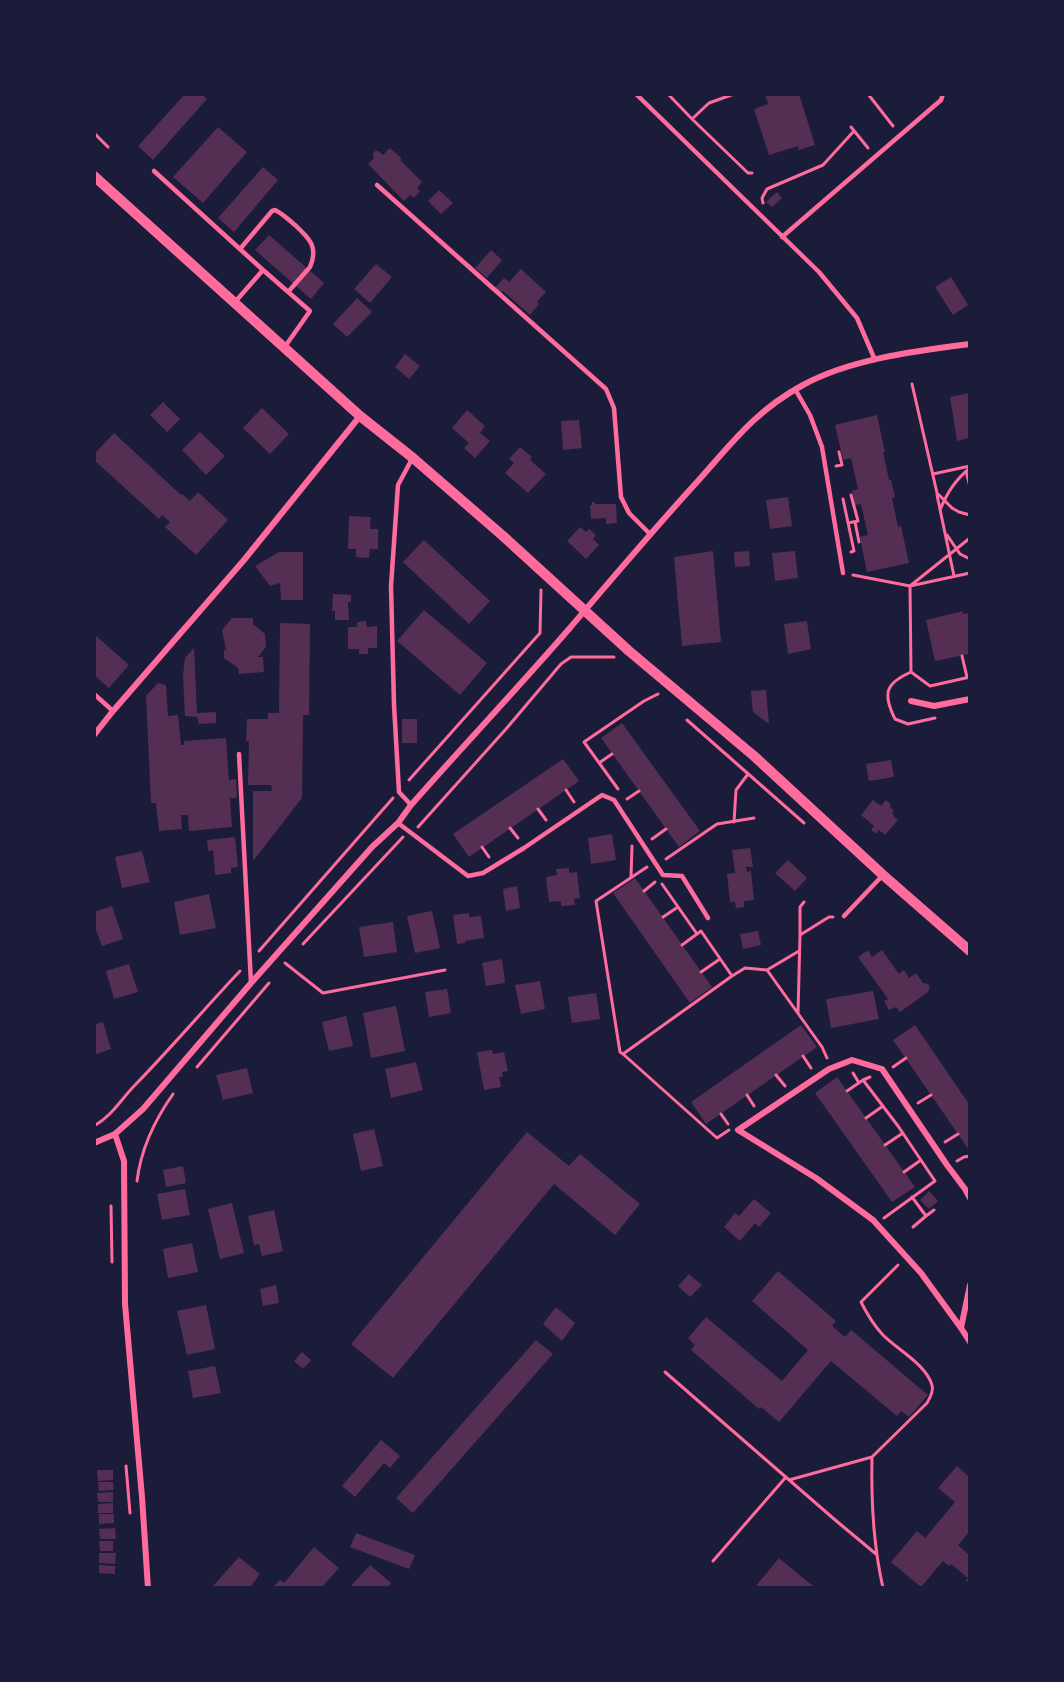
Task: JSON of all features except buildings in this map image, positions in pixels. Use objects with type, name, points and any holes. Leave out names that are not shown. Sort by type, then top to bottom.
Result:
[{"type":"street","points":[[94,176],[360,416],[413,458],[585,609],[629,651],[785,783],[883,875],[969,951]]},
{"type":"street","points":[[94,1143],[115,1134],[143,1109],[275,956],[372,847],[398,823],[411,805],[570,629],[742,430],[771,405],[795,389],[832,371],[874,360],[969,344]]},
{"type":"street","points":[[94,735],[244,560],[360,416]]},
{"type":"street","points":[[911,701],[934,706],[969,699]]},
{"type":"street","points":[[969,1198],[884,1072],[852,1060],[829,1069],[738,1130],[816,1178],[873,1220],[921,1273],[969,1342]]},
{"type":"street","points":[[115,1134],[124,1161],[126,1304],[148,1587]]},
{"type":"street","points":[[961,1328],[969,1285]]},
{"type":"lane","points":[[636,94],[819,272],[857,318],[874,360]]},
{"type":"lane","points":[[782,237],[941,100],[943,94]]},
{"type":"lane","points":[[154,171],[310,311],[284,348]]},
{"type":"lane","points":[[377,184],[606,389],[614,408],[621,496],[629,513],[650,534]]},
{"type":"lane","points":[[240,249],[275,210],[309,238],[312,245],[312,263],[288,292]]},
{"type":"lane","points":[[234,303],[262,270]]},
{"type":"lane","points":[[795,389],[810,415],[822,447],[843,573]]},
{"type":"lane","points":[[411,805],[399,792],[391,586],[398,485],[413,458]]},
{"type":"lane","points":[[94,694],[113,711]]},
{"type":"lane","points":[[239,754],[251,983]]},
{"type":"lane","points":[[398,823],[468,876],[483,873],[602,795],[614,800],[663,875],[682,876],[708,918]]},
{"type":"lane","points":[[844,915],[883,875]]},
{"type":"path","points":[[668,94],[748,173],[752,173]]},
{"type":"path","points":[[692,119],[709,104],[734,94]]},
{"type":"path","points":[[868,94],[893,126]]},
{"type":"path","points":[[851,127],[868,148]]},
{"type":"path","points":[[766,209],[762,198],[767,189],[824,165],[854,131]]},
{"type":"path","points":[[94,133],[108,147]]},
{"type":"path","points":[[912,384],[954,576]]},
{"type":"path","points":[[834,453],[840,452],[842,465],[836,466]]},
{"type":"path","points":[[933,474],[967,468]]},
{"type":"path","points":[[967,468],[969,487]]},
{"type":"path","points":[[940,510],[944,500],[967,468]]},
{"type":"path","points":[[937,493],[959,512],[969,514]]},
{"type":"path","points":[[843,496],[852,495],[858,521],[855,522],[860,542],[852,543]]},
{"type":"path","points":[[848,523],[855,522]]},
{"type":"path","points":[[944,531],[960,554],[969,559]]},
{"type":"path","points":[[910,586],[969,538]]},
{"type":"path","points":[[843,573],[910,586],[969,573]]},
{"type":"path","points":[[94,1126],[106,1119],[251,960],[540,633],[541,585]]},
{"type":"path","points":[[910,586],[911,672],[930,686],[968,677],[963,656]]},
{"type":"path","points":[[302,946],[409,831],[418,826],[561,664],[571,657],[616,657],[621,661]]},
{"type":"path","points":[[618,789],[584,742],[644,701],[659,694],[651,687]]},
{"type":"path","points":[[684,717],[807,826]]},
{"type":"path","points":[[599,763],[612,754]]},
{"type":"path","points":[[735,822],[736,790],[749,774]]},
{"type":"path","points":[[566,790],[581,809]]},
{"type":"path","points":[[624,798],[625,800],[639,791]]},
{"type":"path","points":[[538,809],[546,820]]},
{"type":"path","points":[[662,853],[667,860],[717,824],[754,818]]},
{"type":"path","points":[[510,828],[520,842]]},
{"type":"path","points":[[657,846],[652,839],[666,829]]},
{"type":"path","points":[[631,877],[632,841]]},
{"type":"path","points":[[482,847],[492,861]]},
{"type":"path","points":[[654,873],[648,866],[596,901],[620,1052],[717,1138],[731,1128],[721,1113]]},
{"type":"path","points":[[644,891],[659,880],[697,934]]},
{"type":"path","points":[[798,1015],[800,906],[804,902]]},
{"type":"path","points":[[663,917],[678,907]]},
{"type":"path","points":[[800,935],[829,917],[844,915]]},
{"type":"path","points":[[682,945],[701,931],[732,976]]},
{"type":"path","points":[[623,1054],[745,968],[767,970],[799,951]]},
{"type":"path","points":[[275,956],[323,993],[445,970]]},
{"type":"path","points":[[701,972],[720,959]]},
{"type":"path","points":[[767,970],[828,1058],[811,1068],[803,1056]]},
{"type":"path","points":[[194,1069],[270,982]]},
{"type":"path","points":[[893,1066],[906,1058]]},
{"type":"path","points":[[847,1090],[861,1081],[884,1072]]},
{"type":"path","points":[[853,1073],[883,1106],[934,1180],[882,1219]]},
{"type":"path","points":[[777,1075],[785,1086]]},
{"type":"path","points":[[777,1091],[794,1080]]},
{"type":"path","points":[[136,1188],[141,1156],[148,1136],[176,1089]]},
{"type":"path","points":[[747,1095],[756,1108],[762,1101]]},
{"type":"path","points":[[918,1103],[932,1095]]},
{"type":"path","points":[[866,1118],[883,1106]]},
{"type":"path","points":[[885,1145],[903,1133]]},
{"type":"path","points":[[945,1142],[958,1134]]},
{"type":"path","points":[[904,1172],[921,1160]]},
{"type":"path","points":[[912,1197],[926,1216]]},
{"type":"path","points":[[913,1227],[934,1210]]},
{"type":"path","points":[[713,1561],[787,1479],[872,1457],[927,1403],[932,1385],[923,1370],[871,1322],[861,1302],[889,1273]]},
{"type":"path","points":[[665,1372],[876,1554]]},
{"type":"path","points":[[872,1457],[871,1497],[876,1554],[883,1587]]}]
